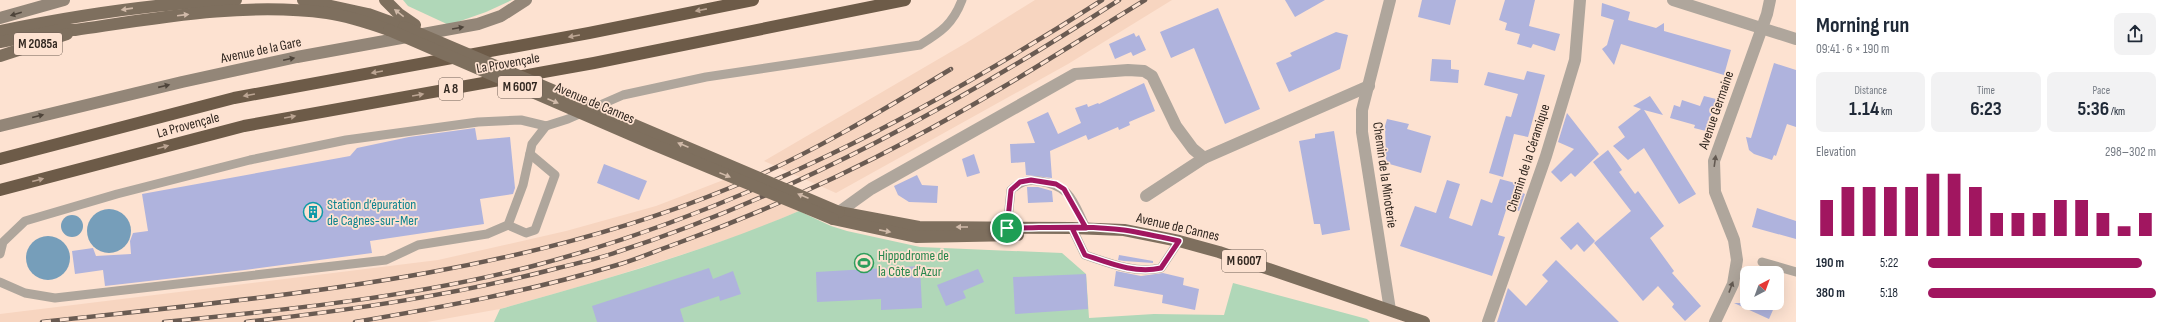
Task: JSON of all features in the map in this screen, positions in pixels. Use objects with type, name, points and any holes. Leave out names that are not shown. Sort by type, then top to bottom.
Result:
[{"type":"highway","name":"La Provençale","points":[[0,159],[234,98],[588,33],[753,0]]},
{"type":"highway","name":"La Provençale","points":[[0,190],[244,126],[594,63],[905,0]]},
{"type":"main road","name":"M 2085a","points":[[0,18],[64,0]]},
{"type":"main road","points":[[0,31],[74,16],[151,5],[236,0]]},
{"type":"main road","name":"Avenue de Cannes","points":[[303,0],[368,14],[410,26],[836,215],[918,227],[1086,228],[1124,230],[1179,241],[1219,252],[1424,322]]},
{"type":"main road","points":[[385,0],[410,26]]},
{"type":"main road","name":"Avenue de la Gare","points":[[0,126],[182,82],[290,59],[478,24],[506,13],[526,0]]},
{"type":"main road","name":"Avenue de Cannes","points":[[0,42],[60,30],[75,30],[203,13],[285,10],[329,13],[389,30],[650,143],[836,215],[916,237],[1015,236],[1057,228]]},
{"type":"main road","name":"M 2085a","points":[[0,56],[62,37],[75,30]]},
{"type":"street","name":"Chemin de la Minoterie","points":[[1390,0],[1362,110],[1362,132],[1390,310]]},
{"type":"street","name":"Chemin de la Céramique","points":[[1488,322],[1546,156],[1575,60],[1580,0]]},
{"type":"street","points":[[1673,0],[1796,39]]},
{"type":"street","name":"Avenue Germaine","points":[[1715,322],[1733,284],[1737,260],[1734,240],[1715,192],[1714,161],[1762,28],[1770,0]]},
{"type":"street","points":[[836,215],[871,189],[1075,74],[1128,70],[1144,71],[1152,76],[1176,126],[1193,149],[1204,158]]},
{"type":"street","points":[[1146,196],[1204,158],[1369,86]]},
{"type":"lane","points":[[0,254],[3,242],[25,221],[117,194],[250,160],[346,140],[478,122],[521,120],[546,126],[568,119],[623,95],[691,80],[920,45],[944,30],[958,12],[962,0]]},
{"type":"lane","points":[[0,282],[24,293],[55,298],[386,260],[418,245],[487,234],[508,225],[523,185],[532,144],[546,126]]},
{"type":"lane","points":[[508,225],[526,233],[535,230],[555,175],[530,154]]},
{"type":"lane","points":[[1007,228],[1011,190],[1020,182],[1031,180],[1056,184],[1064,189],[1086,228]]},
{"type":"lane","points":[[1072,228],[1085,255],[1112,265],[1147,271],[1161,268],[1179,241]]},
{"type":"lane","points":[[1762,262],[1796,272]]},
{"type":"shaded area","points":[[1035,0],[1172,0],[1068,64],[836,193],[764,161],[966,43]]},
{"type":"shaded area","points":[[726,179],[799,211],[752,231],[690,252],[599,281],[500,309],[427,322],[0,322],[0,314],[438,260],[566,231],[656,206]]},
{"type":"green space","points":[[403,0],[512,0],[486,12],[449,25],[408,6]]},
{"type":"green space","name":"Hippodrome de la Côte d'Azur","points":[[799,211],[831,226],[847,231],[920,247],[1062,253],[1086,274],[1089,318],[1154,314],[1224,315],[1233,283],[1367,319],[1370,322],[494,322],[500,309],[576,288],[688,253],[726,240]]},
{"type":"water","points":[[109,209],[121,213],[127,219],[131,231],[127,243],[121,249],[109,253],[97,249],[91,243],[87,231],[91,219],[97,213]]},
{"type":"water","points":[[72,215],[76,216],[82,222],[82,230],[76,236],[72,237],[68,236],[62,230],[61,226],[62,222],[68,216]]},
{"type":"water","points":[[48,236],[60,240],[66,246],[70,258],[66,270],[60,276],[48,280],[36,276],[30,270],[26,258],[30,246],[36,240]]},
{"type":"building","points":[[1285,0],[1325,0],[1295,17]]},
{"type":"building","points":[[1422,0],[1456,0],[1450,25],[1418,17]]},
{"type":"building","points":[[1505,0],[1535,0],[1529,26],[1560,34],[1555,51],[1533,44],[1531,48],[1517,44],[1520,34],[1505,30],[1507,23],[1499,20]]},
{"type":"building","points":[[1602,3],[1630,12],[1628,20],[1656,28],[1664,23],[1664,31],[1731,50],[1724,75],[1621,44],[1614,65],[1602,49],[1607,45],[1614,20],[1601,16]]},
{"type":"building","points":[[1218,8],[1260,109],[1225,124],[1194,48],[1171,58],[1160,32]]},
{"type":"building","points":[[1336,32],[1348,35],[1340,69],[1289,92],[1276,63],[1292,56],[1290,53]]},
{"type":"building","points":[[1134,33],[1136,37],[1139,35],[1146,50],[1133,56],[1131,52],[1115,59],[1109,44]]},
{"type":"building","points":[[1432,59],[1451,60],[1451,69],[1459,70],[1458,83],[1430,81]]},
{"type":"building","points":[[1774,63],[1796,70],[1796,127],[1787,124],[1776,156],[1774,155],[1772,160],[1754,154],[1749,150],[1746,137],[1751,138]]},
{"type":"building","points":[[1527,71],[1545,75],[1528,137],[1514,134],[1503,177],[1489,173],[1506,116],[1511,117],[1518,94],[1484,85],[1488,72],[1524,80]]},
{"type":"building","points":[[1144,83],[1155,111],[1129,122],[1130,125],[1119,130],[1118,127],[1088,140],[1086,135],[1050,151],[1052,178],[1026,175],[1025,162],[1011,163],[1010,144],[1035,143],[1027,122],[1048,112],[1058,134],[1081,123],[1075,108],[1087,104],[1088,107],[1098,103],[1099,104]]},
{"type":"building","points":[[1650,96],[1663,115],[1644,110],[1696,194],[1679,204],[1644,148],[1628,160],[1613,146],[1625,137],[1618,127],[1641,109],[1633,106]]},
{"type":"building","points":[[1704,96],[1716,99],[1706,131],[1694,128],[1695,125],[1670,118],[1674,105],[1680,107],[1682,100],[1700,106]]},
{"type":"building","points":[[1567,113],[1599,154],[1575,177],[1571,173],[1561,182],[1551,172],[1574,149],[1558,142]]},
{"type":"building","points":[[1387,119],[1409,124],[1407,129],[1431,136],[1421,173],[1386,163],[1385,126]]},
{"type":"building","name":"Station d’épuration de Cagnes-sur-Mer","points":[[475,128],[477,140],[510,137],[515,188],[513,194],[480,199],[484,224],[370,241],[372,253],[245,270],[105,286],[103,270],[75,274],[72,251],[93,248],[96,256],[131,254],[130,241],[133,233],[148,231],[142,194],[350,156],[357,148],[409,137]]},
{"type":"building","points":[[1334,131],[1350,230],[1322,235],[1320,224],[1314,224],[1299,141],[1315,138],[1315,134]]},
{"type":"building","points":[[1608,150],[1622,170],[1619,172],[1635,194],[1638,191],[1664,226],[1650,238],[1674,271],[1672,273],[1701,306],[1685,321],[1672,307],[1674,304],[1658,286],[1643,301],[1594,243],[1631,211],[1593,162]]},
{"type":"building","points":[[974,154],[980,173],[967,177],[962,159]]},
{"type":"building","points":[[604,164],[647,181],[639,200],[597,183]]},
{"type":"building","points":[[917,175],[922,185],[938,186],[937,203],[909,202],[898,195],[894,186]]},
{"type":"building","points":[[1500,179],[1519,184],[1518,187],[1521,189],[1520,192],[1525,194],[1519,211],[1507,207],[1498,235],[1505,237],[1492,276],[1400,246],[1415,206],[1436,213],[1447,180],[1460,184],[1449,218],[1472,226],[1481,199],[1492,203]]},
{"type":"building","points":[[1027,187],[1038,187],[1052,191],[1053,202],[1028,203]]},
{"type":"building","points":[[1757,208],[1796,221],[1796,239],[1752,227]]},
{"type":"building","points":[[1578,222],[1595,241],[1584,252],[1577,244],[1571,250],[1560,238]]},
{"type":"building","points":[[1119,255],[1153,261],[1153,263],[1118,260]]},
{"type":"building","points":[[1556,260],[1619,322],[1497,322],[1508,288],[1526,306],[1548,281],[1542,275]]},
{"type":"building","points":[[920,266],[922,308],[881,310],[881,299],[817,302],[816,272]]},
{"type":"building","points":[[709,268],[713,279],[733,271],[741,294],[720,301],[719,296],[680,309],[684,322],[597,322],[592,306]]},
{"type":"building","points":[[978,269],[984,282],[963,291],[966,298],[946,306],[937,285]]},
{"type":"building","points":[[1116,271],[1141,276],[1163,273],[1184,278],[1183,285],[1199,289],[1195,310],[1162,303],[1163,295],[1114,286]]},
{"type":"building","points":[[1086,274],[1088,309],[1015,314],[1013,277]]},
{"type":"building","points":[[1749,310],[1773,310],[1769,319]]},
{"type":"railway","points":[[164,322],[257,313],[350,301],[442,286],[533,266],[609,244],[684,218],[828,156],[967,82],[1102,0]]},
{"type":"railway","points":[[246,322],[403,301],[520,278],[603,257],[683,229],[813,174],[876,142],[999,74],[1119,0]]},
{"type":"railway","points":[[355,322],[487,298],[552,283],[633,260],[738,220],[825,182],[883,154],[941,123],[1145,0]]},
{"type":"railway","points":[[42,322],[217,303],[392,279],[479,263],[565,243],[649,218],[761,175],[844,132],[951,69]]},
{"type":"place","name":"Station d’épuration de Cagnes-sur-Mer","points":[[313,212]]},
{"type":"place","name":"Hippodrome de la Côte d'Azur","points":[[864,263]]},
{"type":"route","points":[[1007,228],[1008,207],[1011,190],[1020,182],[1031,180],[1056,184],[1064,189],[1074,203],[1086,228],[1072,228],[1085,255],[1112,265],[1147,271],[1161,268],[1179,241],[1124,230],[1086,228],[1072,228],[1057,228],[1007,228]]}]
